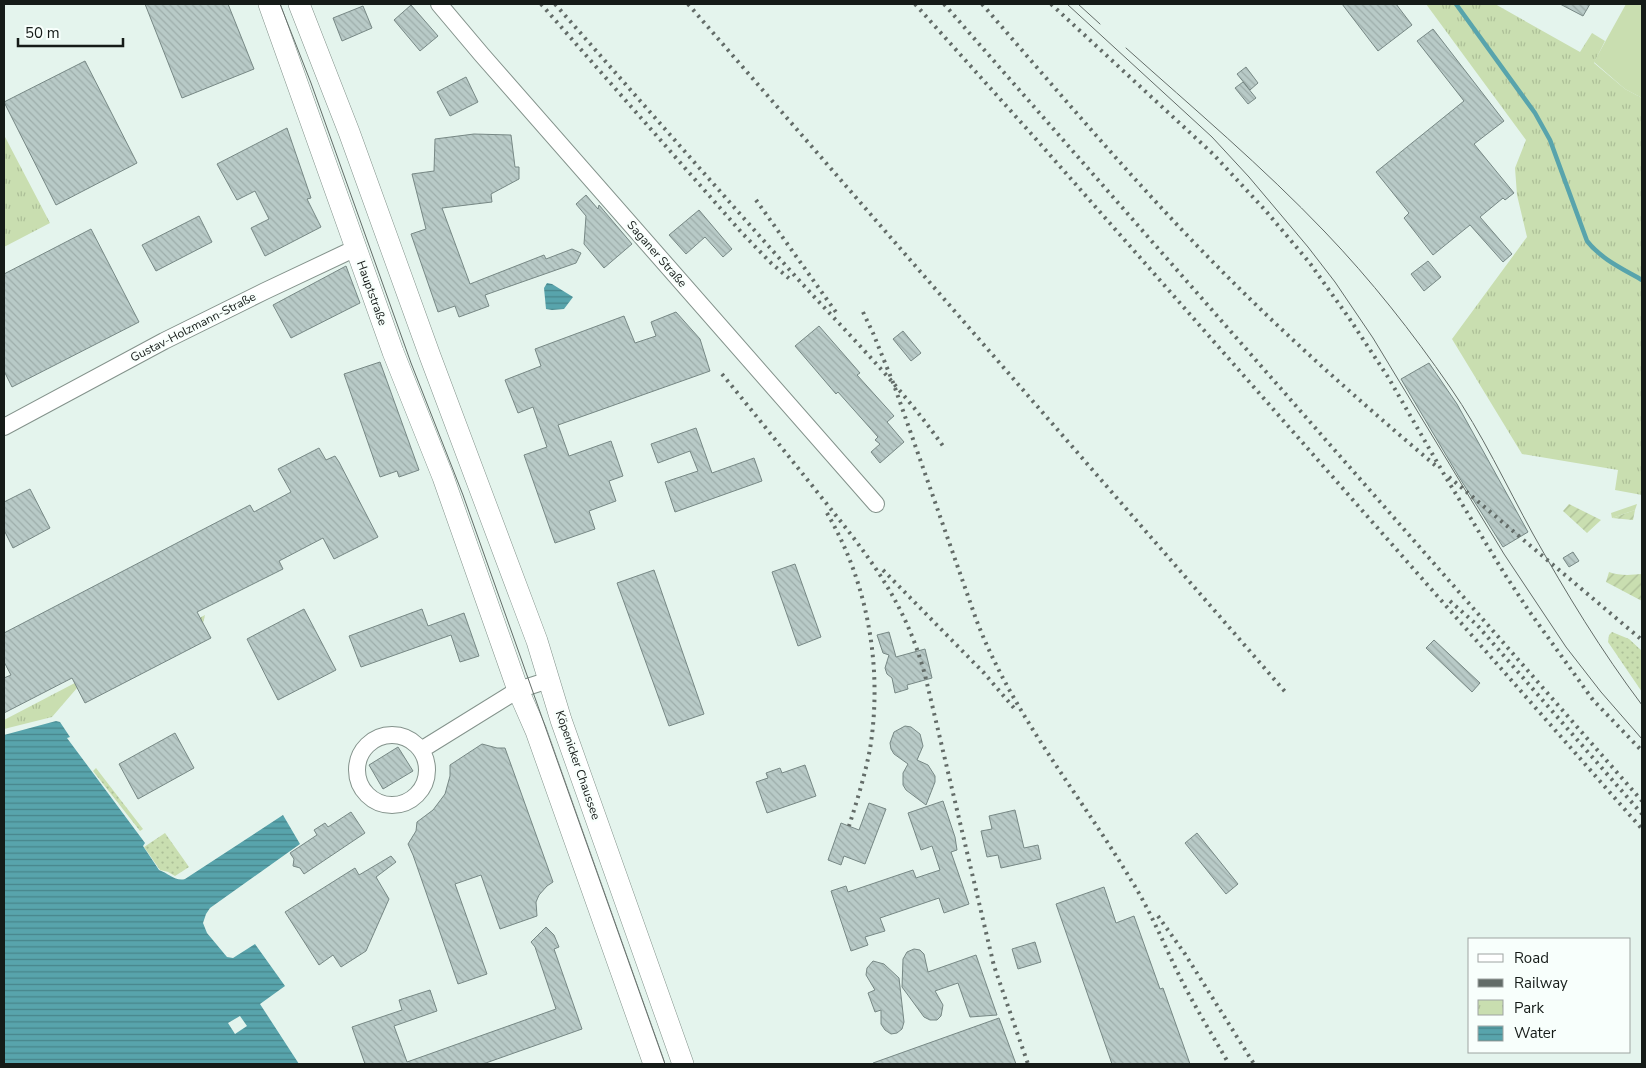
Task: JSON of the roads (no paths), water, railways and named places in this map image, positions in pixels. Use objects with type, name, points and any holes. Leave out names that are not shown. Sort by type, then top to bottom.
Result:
[{"type":"main road","name":"Hauptstraße","points":[[269,4],[396,360],[442,477],[518,690]]},
{"type":"main road","points":[[299,4],[386,234]]},
{"type":"main road","name":"Gustav-Holzmann-Straße","points":[[356,248],[386,234]]},
{"type":"main road","name":"Köpenicker Chaussee","points":[[386,234],[537,641],[561,720],[682,1064]]},
{"type":"main road","points":[[518,690],[536,731],[654,1064]]},
{"type":"street","name":"Saganer Straße","points":[[439,4],[876,504]]},
{"type":"street","name":"Gustav-Holzmann-Straße","points":[[4,428],[164,341],[265,290],[356,248]]},
{"type":"street","points":[[421,750],[518,690],[549,680]]},
{"type":"street","points":[[396,735],[406,738],[421,750],[426,761],[426,778],[418,793],[409,801],[398,805],[387,805],[376,802],[366,795],[356,775],[360,754],[367,745],[376,739],[396,735]]},
{"type":"water","points":[[547,283],[573,297],[564,309],[546,309],[544,288]]},
{"type":"water","points":[[56,721],[60,722],[70,737],[67,738],[145,843],[143,846],[159,870],[178,879],[185,879],[283,815],[300,844],[210,908],[203,923],[207,933],[227,957],[233,958],[255,944],[285,986],[260,1004],[299,1064],[4,1064],[4,735]],"holes":[[[240,1016],[247,1026],[235,1034],[228,1023]]]},
{"type":"waterway","points":[[1456,4],[1535,113],[1550,140],[1587,241],[1620,268],[1642,280]]},
{"type":"tram line","points":[[280,4],[311,83],[411,363],[463,495],[665,1064]]},
{"type":"tram line","points":[[1067,4],[1212,137],[1249,177],[1308,247],[1335,282],[1373,338],[1504,554],[1566,647],[1601,692],[1642,739]]},
{"type":"tram line","points":[[1078,4],[1100,24]]},
{"type":"tram line","points":[[1126,48],[1277,184],[1359,269],[1406,326],[1462,405],[1571,600],[1642,705]]},
{"type":"railway","points":[[541,4],[742,233],[771,263],[792,281]]},
{"type":"railway","points":[[555,4],[796,277],[891,380],[943,446]]},
{"type":"railway","points":[[688,4],[1287,694]]},
{"type":"railway","points":[[915,4],[1642,829]]},
{"type":"railway","points":[[944,4],[1642,801]]},
{"type":"railway","points":[[982,4],[1121,164],[1208,257],[1319,364],[1436,466]]},
{"type":"railway","points":[[1051,4],[1213,154],[1265,210],[1309,262],[1388,377],[1445,476],[1529,611],[1593,700],[1642,751]]},
{"type":"railway","points":[[756,200],[838,315]]},
{"type":"railway","points":[[863,312],[894,385],[976,619],[991,654],[1027,720],[1139,893],[1184,985],[1229,1064]]},
{"type":"railway","points":[[722,374],[836,515],[882,578],[895,599],[906,623],[925,675],[994,966],[1028,1064]]},
{"type":"railway","points":[[1449,477],[1642,640]]},
{"type":"railway","points":[[827,513],[853,568],[869,627],[873,657],[875,688],[870,749],[849,826]]},
{"type":"railway","points":[[883,570],[984,673],[1014,708]]},
{"type":"railway","points":[[1450,601],[1477,625],[1642,814]]},
{"type":"railway","points":[[1158,916],[1185,954],[1254,1064]]}]
